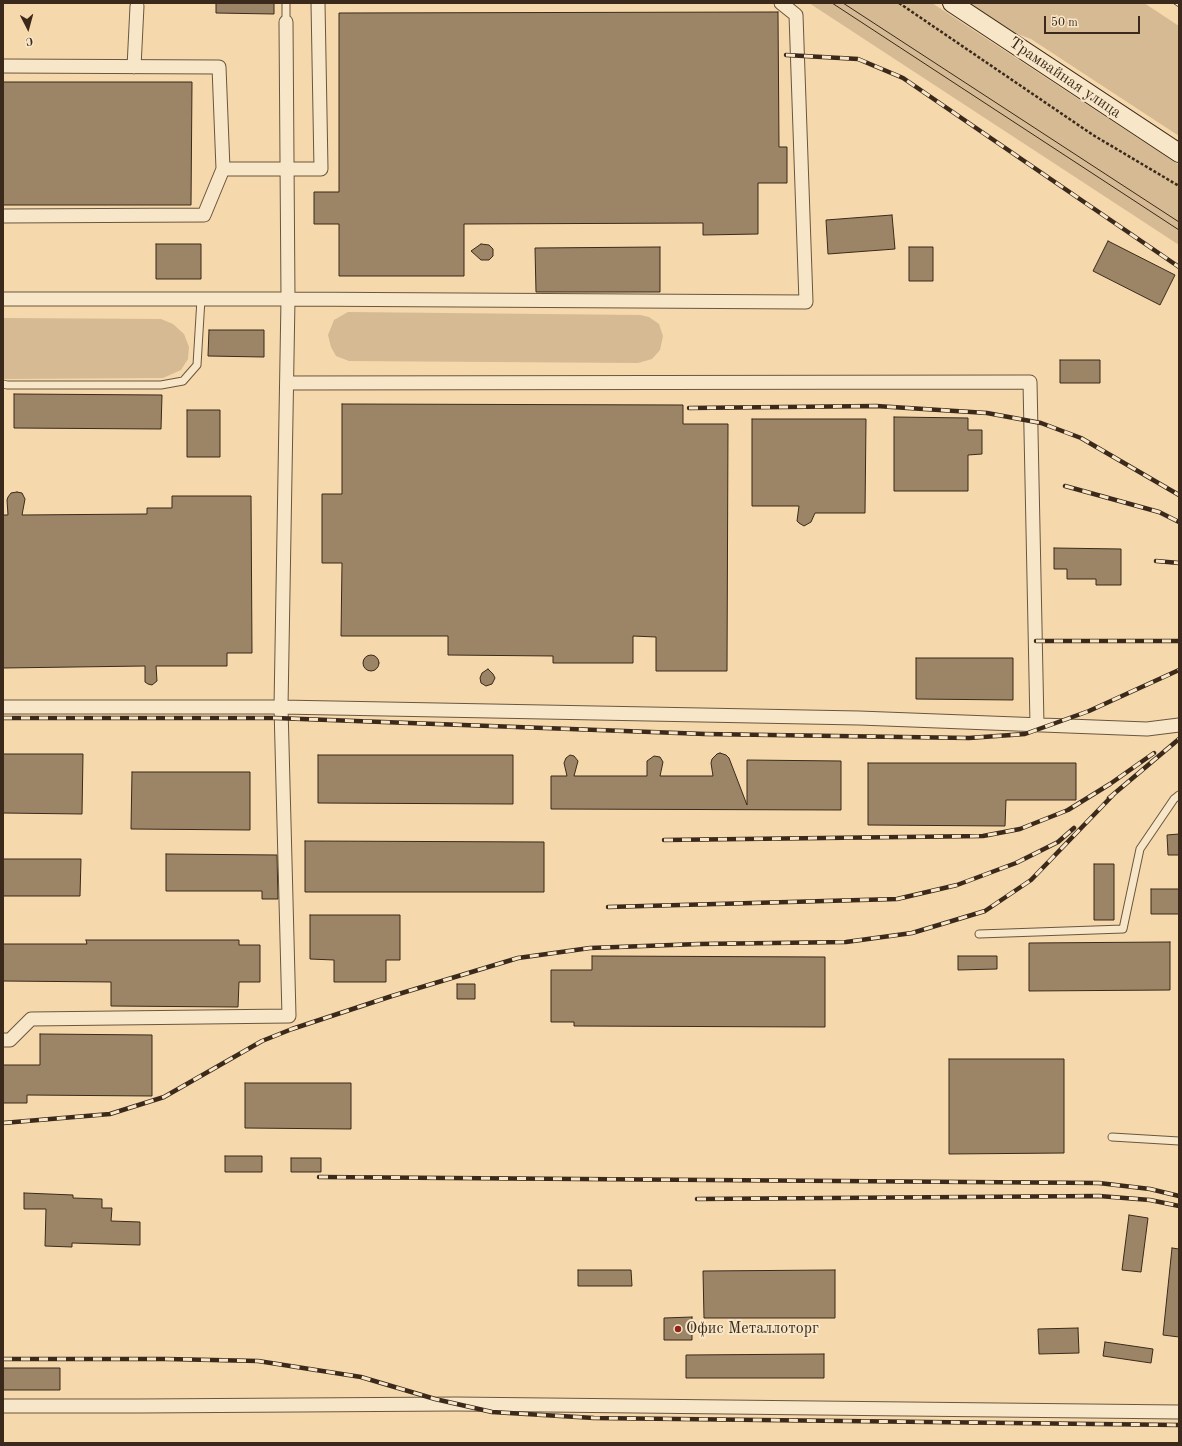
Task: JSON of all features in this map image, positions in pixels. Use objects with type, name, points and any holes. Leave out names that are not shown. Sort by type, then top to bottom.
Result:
[{"type":"main road","name":"Трамвайная улица","points":[[952,3],[1179,153]]},
{"type":"street","points":[[223,169],[321,169],[318,3]]},
{"type":"street","points":[[3,299],[806,302],[796,16],[781,3]]},
{"type":"street","points":[[134,67],[137,6]]},
{"type":"street","points":[[3,1040],[10,1040],[31,1018],[289,1016],[281,707],[288,299],[286,22]]},
{"type":"street","points":[[3,66],[219,67],[223,169],[204,215],[3,216]]},
{"type":"street","points":[[287,383],[1030,382],[1037,725]]},
{"type":"street","points":[[3,707],[281,707],[851,718],[1147,729],[1179,726]]},
{"type":"street","points":[[3,1406],[464,1404],[1179,1412]]},
{"type":"lane","points":[[286,3],[286,22]]},
{"type":"lane","points":[[3,384],[161,384],[183,381],[197,365],[201,299]]},
{"type":"lane","points":[[979,934],[1123,929],[1140,849],[1174,799],[1179,795]]},
{"type":"lane","points":[[1112,1138],[1179,1141]]},
{"type":"path","points":[[899,3],[1093,135],[1179,186]]},
{"type":"shaded area","points":[[809,3],[932,3],[1179,165],[1179,245]]},
{"type":"shaded area","points":[[971,3],[1144,3],[1179,26],[1179,136],[1031,39],[999,27]]},
{"type":"shaded area","points":[[348,312],[640,315],[649,317],[659,324],[663,336],[660,350],[652,359],[638,363],[349,361],[336,356],[331,347],[328,335],[334,320]]},
{"type":"shaded area","points":[[3,318],[161,319],[173,324],[184,334],[189,347],[188,359],[181,370],[163,378],[5,379],[3,378]]},
{"type":"building","points":[[216,3],[274,3],[274,14],[216,13]]},
{"type":"building","points":[[778,12],[779,147],[787,147],[787,183],[758,183],[758,234],[703,235],[703,223],[464,224],[464,276],[339,276],[339,224],[314,224],[314,192],[339,192],[339,13]]},
{"type":"building","points":[[3,82],[192,82],[191,205],[3,205]]},
{"type":"building","points":[[892,215],[895,249],[828,254],[826,220]]},
{"type":"building","points":[[1108,241],[1175,275],[1160,305],[1093,271]]},
{"type":"building","points":[[156,244],[201,244],[201,279],[156,279]]},
{"type":"building","points":[[481,244],[489,245],[493,249],[493,256],[489,260],[481,260],[471,251]]},
{"type":"building","points":[[660,247],[660,292],[536,292],[535,248]]},
{"type":"building","points":[[909,247],[933,247],[933,281],[909,281]]},
{"type":"building","points":[[209,330],[264,330],[264,357],[208,356]]},
{"type":"building","points":[[1060,360],[1100,360],[1100,383],[1060,383]]},
{"type":"building","points":[[14,394],[162,395],[161,429],[14,428]]},
{"type":"building","points":[[342,404],[683,405],[683,424],[728,424],[727,671],[656,671],[656,637],[633,636],[633,663],[553,663],[553,656],[448,655],[448,636],[341,636],[342,563],[322,563],[322,494],[342,494]]},
{"type":"building","points":[[187,410],[220,410],[220,457],[187,457]]},
{"type":"building","points":[[894,417],[968,418],[968,430],[982,430],[982,454],[968,455],[968,491],[894,491]]},
{"type":"building","points":[[752,419],[866,419],[865,513],[815,513],[811,522],[804,526],[797,521],[799,506],[752,506]]},
{"type":"building","points":[[11,493],[22,493],[25,499],[22,515],[147,514],[147,508],[172,508],[172,496],[251,496],[252,653],[227,653],[227,666],[156,666],[157,681],[152,685],[145,682],[145,666],[3,668],[3,515],[8,515],[8,497]]},
{"type":"building","points":[[1054,548],[1121,549],[1121,585],[1096,585],[1096,579],[1067,579],[1067,569],[1054,569]]},
{"type":"building","points":[[371,655],[378,660],[379,663],[374,670],[371,671],[364,666],[363,663],[368,656]]},
{"type":"building","points":[[916,658],[1013,658],[1013,700],[916,699]]},
{"type":"building","points":[[488,669],[495,678],[492,684],[486,686],[481,683],[480,678],[482,673]]},
{"type":"building","points":[[720,753],[729,758],[747,805],[747,760],[841,761],[841,810],[551,809],[551,776],[567,776],[564,763],[566,758],[570,755],[574,756],[578,761],[574,776],[647,776],[647,761],[654,756],[660,757],[663,762],[660,776],[713,776],[711,763],[712,759]]},
{"type":"building","points":[[3,754],[83,754],[82,814],[3,813]]},
{"type":"building","points":[[318,755],[513,755],[513,804],[318,803]]},
{"type":"building","points":[[868,763],[1076,763],[1076,800],[1006,800],[1005,826],[868,825]]},
{"type":"building","points":[[132,772],[250,772],[250,830],[131,829]]},
{"type":"building","points":[[1179,834],[1179,855],[1168,855],[1167,835]]},
{"type":"building","points":[[305,841],[544,842],[544,892],[305,892]]},
{"type":"building","points":[[166,854],[277,855],[278,899],[262,899],[262,891],[166,891]]},
{"type":"building","points":[[3,859],[81,859],[80,896],[3,896]]},
{"type":"building","points":[[1094,864],[1114,864],[1114,920],[1094,920]]},
{"type":"building","points":[[1151,889],[1179,889],[1179,914],[1151,914]]},
{"type":"building","points":[[310,915],[400,915],[400,960],[386,960],[386,982],[334,982],[334,960],[310,959]]},
{"type":"building","points":[[86,940],[239,940],[239,945],[260,945],[260,982],[239,982],[238,1007],[111,1006],[111,982],[3,981],[3,944],[87,944]]},
{"type":"building","points":[[1170,942],[1170,990],[1029,991],[1029,943]]},
{"type":"building","points":[[592,956],[825,957],[825,1027],[574,1026],[574,1022],[551,1022],[551,970],[592,970]]},
{"type":"building","points":[[958,956],[997,956],[997,969],[958,970]]},
{"type":"building","points":[[457,984],[475,984],[475,999],[457,999]]},
{"type":"building","points":[[40,1034],[152,1035],[152,1096],[27,1095],[27,1103],[3,1103],[3,1065],[40,1065]]},
{"type":"building","points":[[949,1059],[1064,1059],[1064,1153],[949,1154]]},
{"type":"building","points":[[245,1083],[351,1083],[351,1129],[245,1128]]},
{"type":"building","points":[[225,1156],[262,1156],[262,1172],[225,1172]]},
{"type":"building","points":[[291,1158],[321,1158],[321,1172],[291,1172]]},
{"type":"building","points":[[24,1193],[73,1195],[73,1198],[102,1199],[102,1208],[112,1208],[111,1221],[140,1222],[140,1245],[72,1243],[72,1247],[45,1246],[46,1209],[24,1209]]},
{"type":"building","points":[[1129,1215],[1148,1218],[1141,1272],[1122,1270]]},
{"type":"building","points":[[1172,1248],[1179,1249],[1179,1337],[1163,1335]]},
{"type":"building","points":[[578,1270],[631,1270],[632,1286],[578,1286]]},
{"type":"building","points":[[835,1270],[835,1318],[704,1318],[703,1271]]},
{"type":"building","name":"Офис Металлоторг","points":[[692,1317],[692,1340],[664,1340],[664,1318]]},
{"type":"building","points":[[1078,1328],[1079,1353],[1039,1354],[1038,1329]]},
{"type":"building","points":[[1105,1342],[1153,1349],[1151,1363],[1103,1356]]},
{"type":"building","points":[[824,1354],[824,1378],[686,1378],[686,1355]]},
{"type":"building","points":[[3,1368],[60,1368],[60,1390],[3,1390]]},
{"type":"tram line","points":[[832,3],[1179,230]]},
{"type":"tram line","points":[[843,3],[1179,222]]},
{"type":"railway","points":[[786,55],[858,59],[903,78],[1179,267]]},
{"type":"railway","points":[[689,408],[876,406],[987,413],[1041,423],[1081,438],[1179,495]]},
{"type":"railway","points":[[1065,486],[1159,512],[1179,522]]},
{"type":"railway","points":[[1156,561],[1179,563]]},
{"type":"railway","points":[[1036,641],[1179,641]]},
{"type":"railway","points":[[3,718],[275,718],[705,734],[969,738],[1025,734],[1089,711],[1179,670]]},
{"type":"railway","points":[[1109,798],[1179,739]]},
{"type":"railway","points":[[664,840],[983,836],[1020,829],[1068,810],[1110,784],[1154,753]]},
{"type":"railway","points":[[3,1123],[110,1114],[164,1097],[262,1041],[292,1029],[392,996],[518,958],[590,948],[699,944],[846,942],[912,933],[985,911],[1031,880],[1113,795]]},
{"type":"railway","points":[[608,907],[897,899],[957,885],[1016,863],[1058,842],[1074,828]]},
{"type":"railway","points":[[319,1177],[1099,1183],[1150,1189],[1179,1196]]},
{"type":"railway","points":[[697,1199],[1099,1196],[1150,1200],[1179,1206]]},
{"type":"railway","points":[[3,1359],[167,1359],[258,1361],[361,1377],[435,1399],[492,1412],[594,1418],[1179,1425]]},
{"type":"place","name":"Офис Металлоторг","points":[[678,1329]]}]
